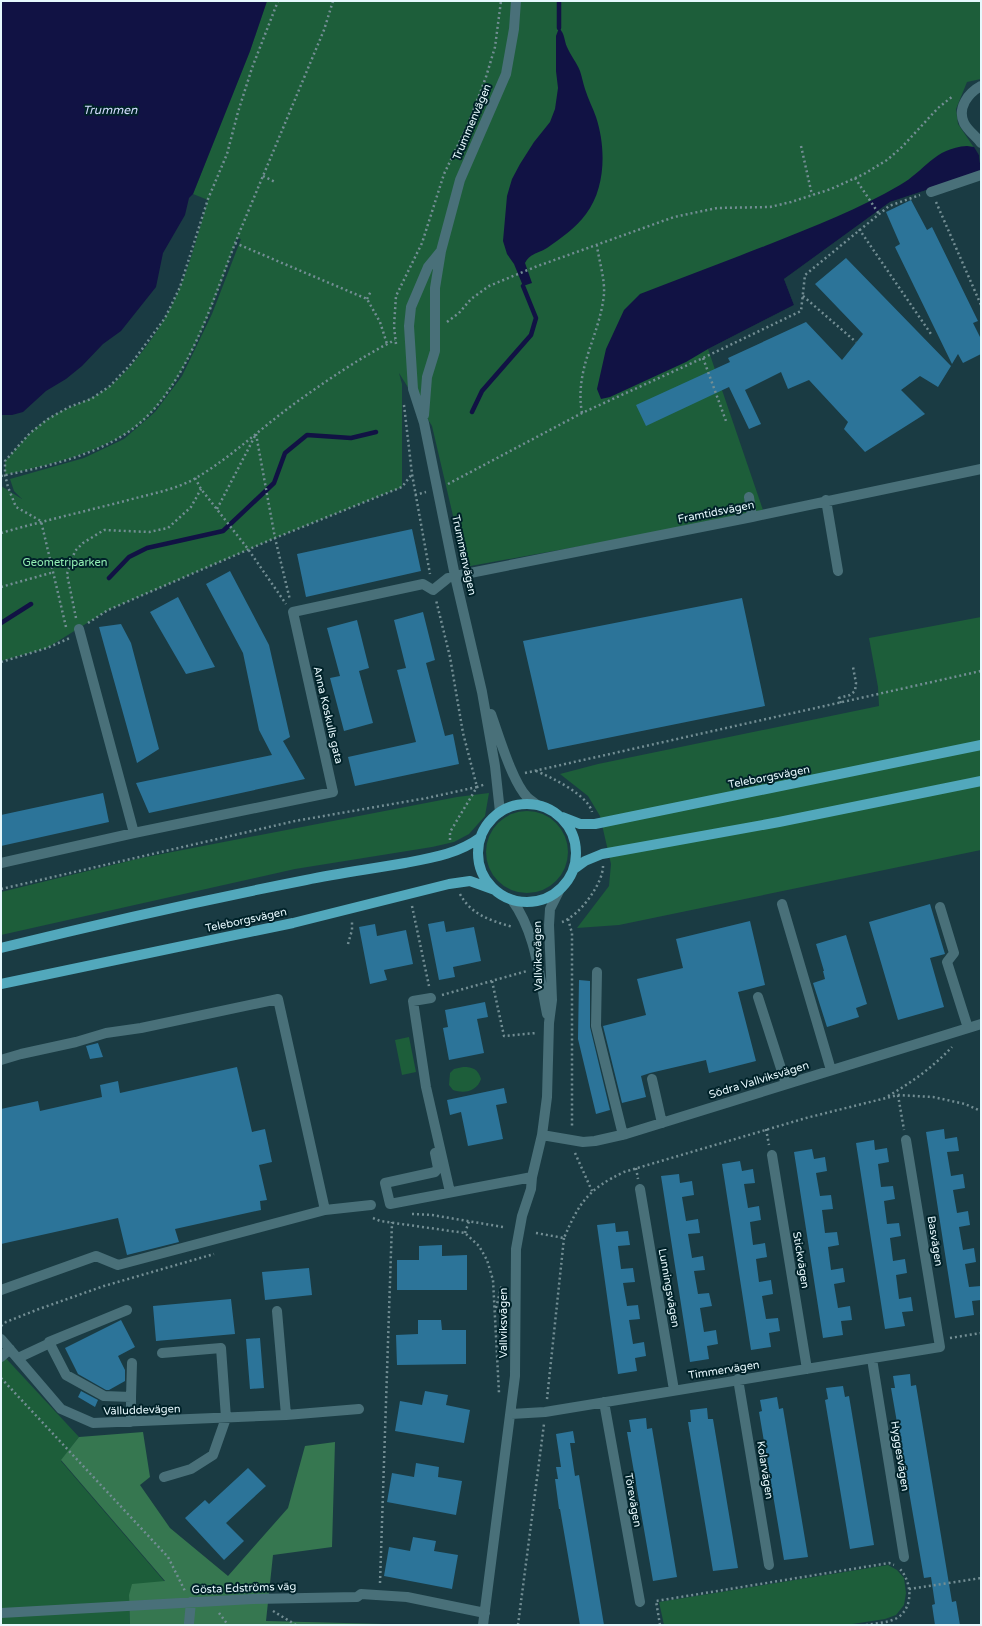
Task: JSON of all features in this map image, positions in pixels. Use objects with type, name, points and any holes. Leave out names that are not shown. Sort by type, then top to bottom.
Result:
[{"type":"main road","name":"Teleborgsvägen","points":[[562,818],[580,824],[596,824],[981,744]]},
{"type":"main road","points":[[574,869],[585,861],[602,854],[779,822],[981,781]]},
{"type":"main road","points":[[518,805],[537,805],[550,809],[562,818],[570,829],[575,842],[577,856],[574,869],[570,877],[559,890],[545,899],[524,902],[512,900],[495,890],[485,879],[480,865],[478,851],[481,837],[489,822],[500,812],[518,805]]},
{"type":"main road","points":[[1,948],[105,923],[307,879],[378,868],[451,854],[463,849],[481,837]]},
{"type":"main road","name":"Teleborgsvägen","points":[[1,984],[293,923],[420,890],[458,882],[474,882],[495,890]]},
{"type":"street","name":"Trummenvägen","points":[[424,423],[427,377],[435,351],[435,288],[441,251],[460,180],[506,74],[514,29],[516,1]]},
{"type":"street","points":[[981,86],[971,93],[963,105],[962,112],[964,123],[981,142]]},
{"type":"street","points":[[931,192],[981,176]]},
{"type":"street","name":"Trummenvägen","points":[[441,251],[428,268],[411,307],[410,335],[413,389],[424,423],[455,576],[482,692],[500,812]]},
{"type":"street","name":"Framtidsvägen","points":[[455,576],[752,517],[826,500],[981,469]]},
{"type":"street","points":[[749,498],[752,517]]},
{"type":"street","points":[[826,500],[838,571]]},
{"type":"street","points":[[292,612],[422,584],[433,590],[448,578],[455,576]]},
{"type":"street","name":"Anna Koskulls gata","points":[[1,863],[134,833],[333,792],[292,612]]},
{"type":"street","points":[[79,629],[134,833]]},
{"type":"street","name":"Trummenvägen","points":[[482,692],[515,776],[527,797],[537,805]]},
{"type":"street","name":"Vallviksvägen","points":[[483,1625],[515,1376],[516,1249],[522,1216],[531,1189],[532,1177],[542,1135],[547,1097],[549,1023],[552,1000],[548,925],[550,909],[559,890]]},
{"type":"street","name":"Vallviksvägen","points":[[512,900],[519,910],[527,927],[538,965],[549,1023]]},
{"type":"street","points":[[782,904],[831,1070]]},
{"type":"street","points":[[940,908],[954,953],[947,962],[968,1028]]},
{"type":"street","points":[[597,972],[596,1026],[623,1134]]},
{"type":"street","points":[[758,997],[786,1084]]},
{"type":"street","points":[[431,998],[412,1001],[426,1087],[450,1192]]},
{"type":"street","points":[[1,1060],[76,1042],[106,1033],[141,1028],[278,999],[325,1210]]},
{"type":"street","name":"Södra Vallviksvägen","points":[[542,1135],[572,1140],[595,1141],[623,1134],[981,1024]]},
{"type":"street","points":[[652,1080],[662,1123]]},
{"type":"street","name":"Basvägen","points":[[906,1140],[939,1343]]},
{"type":"street","points":[[435,1153],[438,1168],[435,1172],[385,1184],[390,1204],[532,1177]]},
{"type":"street","name":"Stickvägen","points":[[772,1155],[808,1369]]},
{"type":"street","name":"Lunningsvägen","points":[[640,1189],[674,1390]]},
{"type":"street","points":[[1,1290],[96,1256],[118,1265],[325,1210],[371,1205]]},
{"type":"street","points":[[18,1358],[50,1343],[49,1342],[127,1310]]},
{"type":"street","points":[[277,1311],[286,1415]]},
{"type":"street","name":"Välluddevägen","points":[[1,1339],[61,1409],[93,1423],[305,1414],[358,1409]]},
{"type":"street","points":[[50,1343],[66,1376],[104,1396],[131,1397]]},
{"type":"street","name":"Timmervägen","points":[[511,1414],[545,1412],[738,1379],[872,1359],[939,1343]]},
{"type":"street","points":[[162,1354],[221,1348],[226,1418],[213,1455],[191,1469],[164,1477]]},
{"type":"street","points":[[1,1357],[10,1349]]},
{"type":"street","name":"Hyggesvägen","points":[[872,1359],[904,1557]]},
{"type":"street","points":[[131,1422],[132,1363]]},
{"type":"street","name":"Kolarvägen","points":[[738,1379],[769,1565]]},
{"type":"street","name":"Törevägen","points":[[604,1402],[640,1602]]},
{"type":"street","name":"Gösta Edströms väg","points":[[1,1613],[191,1602],[357,1597],[361,1594],[407,1597],[485,1613]]},
{"type":"street","points":[[189,1623],[191,1602]]},
{"type":"path","points":[[69,639],[41,521],[16,507],[8,488],[5,475],[5,461],[30,433],[48,419],[69,407],[91,399],[110,386],[131,364],[165,318],[180,287],[208,199],[227,154],[252,68],[278,1]]},
{"type":"path","points":[[1,476],[67,460],[90,451],[131,430],[148,416],[161,400],[191,352],[207,318],[235,243],[324,30],[333,1]]},
{"type":"path","points":[[435,327],[447,322],[459,313],[471,299],[489,286],[535,267],[597,246],[674,217],[717,208],[770,207],[812,195],[855,178],[887,160],[902,147],[938,108],[954,96]]},
{"type":"path","points":[[801,146],[812,195]]},
{"type":"path","points":[[263,176],[275,182]]},
{"type":"path","points":[[855,178],[878,214]]},
{"type":"path","points":[[415,495],[437,488],[506,454],[582,413],[703,358],[801,311],[805,275],[859,229],[889,206],[931,192],[981,305]]},
{"type":"path","points":[[859,229],[931,334]]},
{"type":"path","points":[[235,243],[367,299],[380,322],[388,344]]},
{"type":"path","points":[[582,413],[580,402],[584,363],[601,312],[604,293],[597,246]]},
{"type":"path","points":[[367,299],[371,291]]},
{"type":"path","points":[[803,296],[856,342]]},
{"type":"path","points":[[1,533],[41,521],[143,496],[176,486],[195,478],[227,456],[298,401],[364,357],[388,344],[410,335]]},
{"type":"path","points":[[703,358],[726,421]]},
{"type":"path","points":[[256,434],[275,538],[292,612]]},
{"type":"path","points":[[217,509],[256,434]]},
{"type":"path","points":[[1,662],[47,648],[69,639],[79,629],[108,610],[248,549],[402,487],[412,474]]},
{"type":"path","points":[[195,478],[201,489],[248,549],[292,612]]},
{"type":"path","points":[[79,629],[67,574],[75,551],[83,543],[104,530],[149,532],[168,528],[192,507],[201,489]]},
{"type":"path","points":[[1,587],[54,572]]},
{"type":"path","points":[[841,703],[839,698],[855,691],[856,684],[853,667]]},
{"type":"path","points":[[515,776],[981,671]]},
{"type":"path","points":[[536,771],[556,778],[575,792],[591,808],[596,824]]},
{"type":"path","points":[[1,889],[295,821],[427,798],[477,787],[496,780]]},
{"type":"path","points":[[451,854],[450,832],[477,787]]},
{"type":"path","points":[[548,925],[568,919],[581,908],[594,892],[604,868],[602,854]]},
{"type":"path","points":[[458,882],[460,895],[472,909],[487,919],[514,927],[527,927]]},
{"type":"path","points":[[412,906],[431,998],[530,970],[532,975]]},
{"type":"path","points":[[568,919],[572,932],[572,1140],[575,1154],[592,1191]]},
{"type":"path","points":[[348,944],[352,930],[352,920]]},
{"type":"path","points":[[514,927],[516,934]]},
{"type":"path","points":[[492,981],[504,1036],[540,1032]]},
{"type":"path","points":[[886,1098],[929,1069],[968,1028]]},
{"type":"path","points":[[898,1095],[906,1140]]},
{"type":"path","points":[[518,1625],[545,1412],[564,1238],[576,1210],[592,1191],[606,1180],[636,1168],[806,1118],[898,1095],[932,1097],[965,1104],[981,1111]]},
{"type":"path","points":[[411,1213],[503,1226]]},
{"type":"path","points":[[371,1217],[380,1221],[465,1233],[479,1246],[487,1260],[493,1280],[499,1397]]},
{"type":"path","points":[[465,1233],[469,1221]]},
{"type":"path","points":[[380,1596],[392,1222]]},
{"type":"path","points":[[536,1233],[564,1238]]},
{"type":"path","points":[[1,1326],[6,1322],[39,1309],[97,1289],[220,1252]]},
{"type":"path","points":[[495,1310],[504,1277]]},
{"type":"path","points":[[939,1343],[981,1333]]},
{"type":"path","points":[[1,1378],[168,1557],[191,1602]]},
{"type":"path","points":[[660,1625],[656,1601],[889,1563],[896,1565],[905,1575],[909,1589],[908,1605],[898,1618],[891,1621],[866,1625]]},
{"type":"path","points":[[909,1589],[981,1578]]},
{"type":"green space","name":"Geometriparken","points":[[267,1],[981,1],[981,79],[967,82],[956,109],[958,124],[979,155],[981,172],[890,202],[784,279],[794,305],[708,349],[764,513],[465,567],[432,426],[399,373],[402,384],[402,487],[275,538],[108,610],[47,648],[1,661],[1,486],[22,499],[14,491],[10,479],[84,458],[124,439],[155,412],[182,376],[212,314],[241,239],[237,238],[208,315],[182,370],[167,394],[149,415],[130,431],[85,453],[5,475],[5,461],[31,432],[43,422],[56,414],[96,396],[110,386],[141,353],[160,327],[168,313],[188,266],[208,200],[193,194],[250,51]]},
{"type":"green space","points":[[981,617],[981,850],[619,925],[577,928],[609,886],[611,864],[600,816],[588,796],[560,774],[598,764],[879,706],[878,687],[869,638]]},
{"type":"green space","points":[[489,793],[485,816],[469,834],[454,842],[432,847],[295,869],[1,935],[1,892],[141,858],[457,797]]},
{"type":"green space","points":[[527,811],[543,814],[556,823],[565,836],[568,852],[565,868],[556,881],[543,890],[527,893],[511,890],[498,881],[489,868],[486,852],[489,836],[498,823],[511,814]]},
{"type":"green space","points":[[409,1037],[416,1072],[402,1075],[395,1040]]},
{"type":"green space","points":[[463,1067],[475,1069],[481,1079],[474,1089],[462,1092],[453,1090],[449,1085],[450,1073],[454,1069]]},
{"type":"green space","points":[[1,1353],[79,1437],[61,1461],[165,1582],[129,1595],[130,1625],[1,1625]]},
{"type":"green space","points":[[143,1432],[150,1477],[140,1485],[170,1528],[228,1576],[288,1508],[305,1446],[335,1442],[332,1547],[273,1555],[266,1621],[423,1625],[130,1625],[129,1595],[132,1584],[165,1581],[61,1460],[79,1437]]},
{"type":"green space","points":[[888,1565],[897,1570],[904,1578],[906,1593],[904,1605],[896,1615],[885,1619],[846,1625],[664,1625],[659,1602]]},
{"type":"water","name":"Trummen","points":[[1,1],[267,1],[250,51],[193,194],[189,198],[185,215],[163,253],[156,287],[121,331],[103,344],[82,366],[66,379],[46,391],[23,412],[12,415],[1,415]]},
{"type":"water","points":[[559,28],[580,71],[586,93],[595,114],[603,154],[601,180],[593,204],[582,219],[558,240],[527,260],[525,263],[532,283],[523,286],[514,264],[507,254],[503,241],[507,196],[512,179],[520,164],[534,142],[550,122],[555,109],[558,88],[556,71],[556,36]]},
{"type":"water","points":[[967,146],[974,147],[979,155],[981,172],[890,202],[784,279],[794,305],[708,349],[686,362],[610,397],[601,399],[597,389],[606,349],[624,310],[640,294],[820,224],[900,185],[930,161],[946,151]]},
{"type":"building","points":[[911,200],[927,230],[932,227],[978,321],[973,323],[981,339],[981,354],[963,363],[958,354],[952,364],[895,247],[900,244],[886,212]]},
{"type":"building","points":[[846,258],[951,366],[938,387],[920,376],[901,390],[925,414],[865,452],[844,429],[848,422],[809,380],[788,389],[781,372],[745,390],[761,424],[749,429],[729,387],[646,426],[636,405],[730,362],[728,358],[806,322],[842,360],[863,334],[815,284]]},
{"type":"building","points":[[412,529],[421,571],[306,597],[297,554]]},
{"type":"building","points":[[230,571],[269,645],[290,737],[283,741],[305,779],[149,813],[136,783],[272,755],[259,730],[243,653],[206,584]]},
{"type":"building","points":[[178,597],[215,667],[186,674],[150,612]]},
{"type":"building","points":[[742,598],[765,706],[548,750],[523,641]]},
{"type":"building","points":[[423,612],[435,660],[426,663],[445,736],[453,734],[459,764],[355,786],[348,757],[416,742],[397,670],[406,668],[394,620]]},
{"type":"building","points":[[357,620],[369,668],[359,671],[373,723],[344,731],[330,678],[340,676],[327,628]]},
{"type":"building","points":[[121,624],[131,643],[159,749],[137,763],[99,627]]},
{"type":"building","points":[[103,793],[109,822],[1,846],[1,815]]},
{"type":"building","points":[[930,904],[945,954],[930,958],[944,1007],[898,1020],[869,922]]},
{"type":"building","points":[[444,921],[446,932],[474,927],[481,961],[453,967],[455,977],[439,980],[428,924]]},
{"type":"building","points":[[750,921],[765,985],[738,992],[756,1061],[709,1073],[706,1060],[650,1073],[641,1076],[646,1097],[622,1103],[603,1026],[646,1015],[637,979],[683,968],[676,939]]},
{"type":"building","points":[[375,924],[377,936],[406,930],[413,964],[384,970],[387,980],[370,984],[359,927]]},
{"type":"building","points":[[846,935],[867,1004],[856,1008],[859,1017],[827,1027],[813,983],[825,979],[816,944]]},
{"type":"building","points":[[579,980],[590,981],[590,1027],[610,1110],[596,1114],[578,1039]]},
{"type":"building","points":[[485,1002],[488,1017],[477,1019],[484,1053],[449,1060],[443,1028],[448,1027],[445,1010]]},
{"type":"building","points":[[98,1043],[103,1057],[90,1059],[86,1046]]},
{"type":"building","points":[[237,1067],[252,1132],[265,1129],[272,1162],[259,1165],[267,1200],[260,1201],[261,1210],[175,1229],[179,1242],[127,1255],[118,1218],[1,1244],[1,1109],[38,1101],[40,1111],[102,1097],[100,1085],[118,1081],[120,1093]]},
{"type":"building","points":[[504,1088],[507,1103],[496,1105],[503,1139],[468,1146],[461,1112],[450,1115],[447,1100]]},
{"type":"building","points":[[944,1129],[945,1139],[957,1137],[959,1151],[947,1152],[951,1176],[963,1174],[965,1188],[953,1190],[957,1213],[968,1211],[970,1225],[959,1227],[963,1250],[974,1248],[976,1262],[965,1264],[969,1287],[981,1286],[981,1300],[972,1301],[974,1315],[955,1318],[926,1132]]},
{"type":"building","points":[[874,1140],[875,1150],[887,1148],[889,1162],[878,1164],[881,1187],[893,1186],[895,1199],[884,1201],[887,1224],[899,1223],[901,1236],[890,1238],[893,1261],[905,1259],[907,1273],[896,1275],[899,1299],[911,1297],[913,1311],[902,1312],[905,1326],[885,1329],[856,1143]]},
{"type":"building","points":[[812,1149],[814,1159],[825,1157],[827,1171],[816,1173],[820,1196],[831,1195],[833,1209],[822,1210],[825,1233],[837,1232],[839,1245],[828,1247],[831,1270],[843,1268],[845,1282],[834,1284],[838,1308],[850,1306],[852,1320],[841,1321],[843,1335],[823,1338],[794,1152]]},
{"type":"building","points":[[740,1161],[742,1171],[753,1169],[755,1183],[744,1184],[748,1208],[759,1206],[761,1220],[750,1222],[753,1245],[765,1243],[767,1257],[756,1259],[759,1282],[771,1280],[773,1294],[762,1296],[766,1319],[778,1318],[780,1331],[769,1333],[771,1347],[751,1350],[722,1164]]},
{"type":"building","points":[[679,1174],[680,1183],[692,1181],[694,1195],[682,1197],[686,1221],[698,1219],[700,1233],[688,1234],[692,1258],[703,1256],[705,1270],[694,1271],[698,1294],[709,1293],[712,1306],[700,1308],[704,1332],[716,1330],[718,1344],[707,1346],[709,1359],[690,1362],[661,1176]]},
{"type":"building","points":[[615,1223],[616,1232],[628,1231],[630,1245],[618,1246],[621,1269],[633,1268],[635,1282],[623,1283],[627,1306],[638,1305],[640,1319],[629,1320],[633,1344],[644,1342],[646,1356],[635,1358],[637,1371],[618,1374],[597,1225]]},
{"type":"building","points":[[442,1245],[442,1256],[467,1255],[467,1290],[397,1290],[397,1260],[419,1260],[419,1246]]},
{"type":"building","points":[[309,1268],[312,1295],[265,1300],[262,1272]]},
{"type":"building","points":[[231,1299],[235,1334],[156,1341],[153,1306]]},
{"type":"building","points":[[121,1320],[135,1347],[118,1356],[125,1370],[125,1381],[109,1390],[106,1390],[78,1374],[65,1348]]},
{"type":"building","points":[[418,1320],[441,1320],[442,1330],[466,1330],[466,1364],[397,1365],[396,1335],[418,1334]]},
{"type":"building","points":[[260,1338],[264,1388],[250,1389],[246,1339]]},
{"type":"building","points":[[910,1374],[911,1386],[916,1385],[952,1602],[956,1601],[960,1625],[935,1625],[932,1605],[935,1604],[931,1577],[924,1578],[891,1388],[895,1388],[893,1376]]},
{"type":"building","points":[[843,1386],[845,1397],[849,1396],[874,1545],[850,1549],[825,1400],[828,1399],[826,1388]]},
{"type":"building","points":[[81,1391],[98,1400],[95,1407],[78,1397]]},
{"type":"building","points":[[425,1391],[448,1395],[446,1405],[470,1410],[464,1443],[395,1431],[400,1401],[422,1405]]},
{"type":"building","points":[[777,1397],[779,1409],[783,1408],[808,1557],[784,1560],[759,1412],[762,1411],[760,1400]]},
{"type":"building","points":[[707,1408],[708,1419],[713,1419],[738,1568],[713,1571],[688,1422],[691,1422],[690,1410]]},
{"type":"building","points":[[646,1418],[647,1429],[652,1428],[677,1577],[653,1581],[627,1432],[631,1432],[629,1420]]},
{"type":"building","points":[[573,1431],[575,1443],[570,1443],[575,1476],[579,1475],[604,1625],[580,1625],[559,1509],[555,1479],[558,1479],[556,1467],[561,1467],[556,1434]]},
{"type":"building","points":[[416,1463],[439,1467],[438,1477],[462,1481],[456,1515],[387,1502],[392,1473],[414,1477]]},
{"type":"building","points":[[248,1468],[266,1486],[226,1523],[244,1541],[224,1560],[185,1518],[205,1500],[209,1504]]},
{"type":"building","points":[[413,1537],[436,1541],[434,1551],[458,1555],[452,1589],[384,1576],[389,1547],[410,1551]]},
{"type":"waterway","points":[[559,1],[559,28]]},
{"type":"waterway","points":[[472,412],[482,391],[531,335],[536,318],[523,286]]},
{"type":"waterway","points":[[109,578],[129,557],[147,548],[223,531],[274,483],[285,453],[307,435],[351,438],[376,432]]},
{"type":"waterway","points":[[1,623],[31,604]]}]
